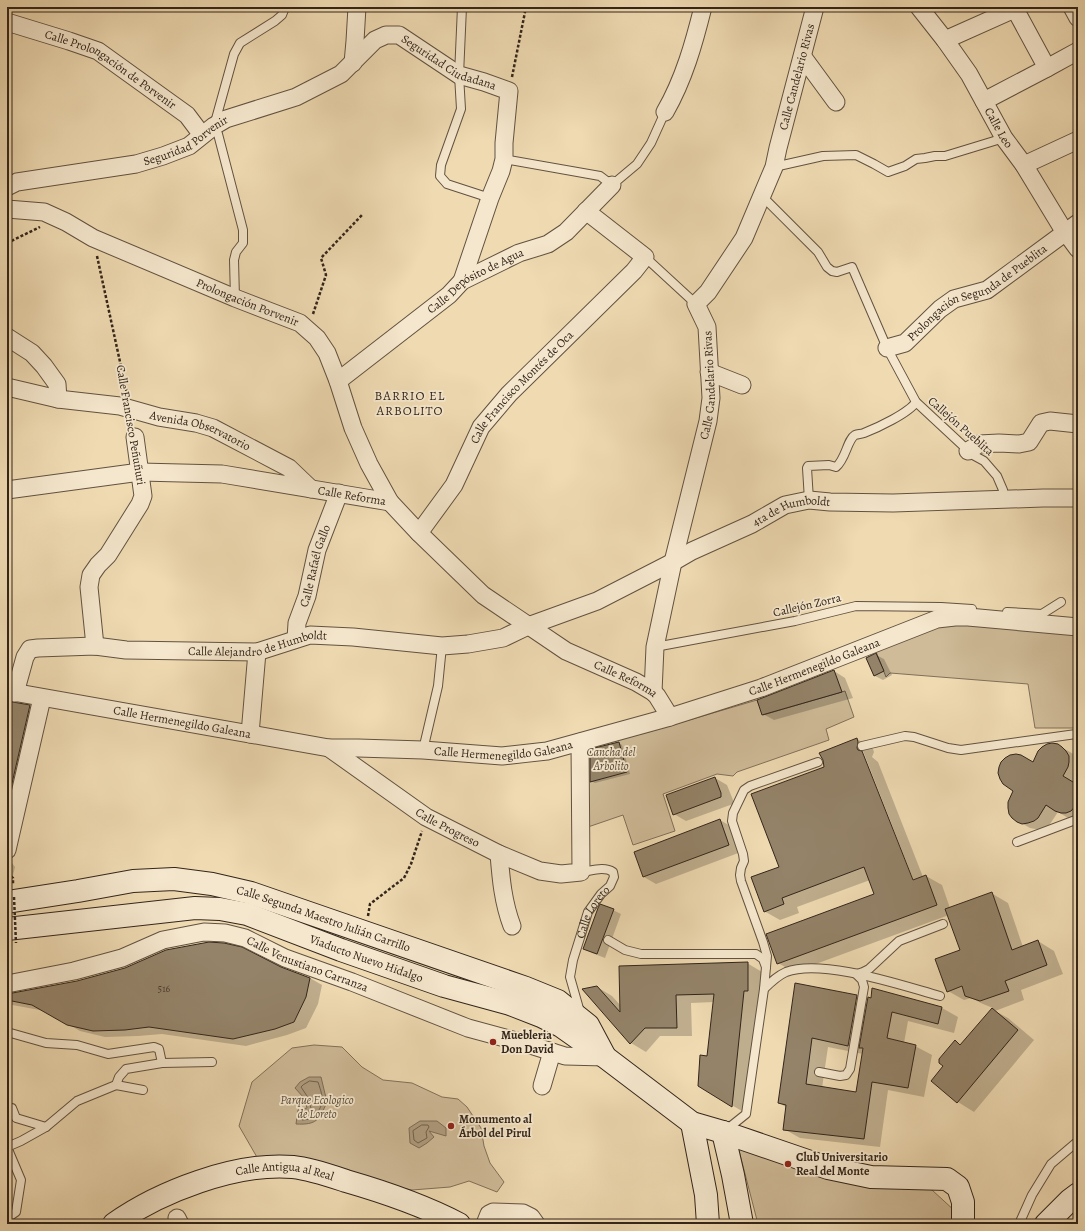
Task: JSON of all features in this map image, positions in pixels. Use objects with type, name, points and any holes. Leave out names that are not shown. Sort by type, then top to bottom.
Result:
[{"type":"main road","name":"Calle Segunda Maestro Julián Carrillo","points":[[11,899],[78,891],[133,881],[174,879],[212,884],[251,893],[526,988],[558,1001],[588,1025],[606,1057]]},
{"type":"main road","name":"Viaducto Nuevo Hidalgo","points":[[12,936],[195,908],[220,909],[247,914],[341,950],[444,986],[510,1004],[541,1016],[561,1026],[606,1057],[692,1123]]},
{"type":"main road","points":[[708,1224],[706,1195],[692,1123],[828,1168],[871,1177],[947,1179],[958,1187],[963,1202],[963,1224]]},
{"type":"main road","points":[[723,1132],[742,1224]]},
{"type":"main road","name":"Calle Antigua al Real","points":[[114,1224],[154,1199],[209,1179],[240,1170],[268,1167],[309,1169],[389,1194],[459,1224]]},
{"type":"main road","points":[[1046,1224],[1078,1194]]},
{"type":"street","points":[[352,63],[357,7]]},
{"type":"street","points":[[665,112],[678,87],[691,54],[703,7]]},
{"type":"street","name":"Calle Candelario Rivas","points":[[652,692],[655,647],[673,562],[708,421],[711,398],[707,327],[696,304],[708,292],[744,238],[774,167],[815,7]]},
{"type":"street","name":"Calle Leo","points":[[918,7],[945,40],[969,74],[1004,138],[1071,228],[1078,249]]},
{"type":"street","points":[[1072,7],[1078,18]]},
{"type":"street","points":[[945,40],[1017,8],[1047,68]]},
{"type":"street","name":"Calle Prolongación de Porvenir","points":[[7,22],[98,51],[208,131]]},
{"type":"street","name":"Seguridad Ciudadana","points":[[352,63],[375,40],[386,35],[399,35],[459,75],[509,91]]},
{"type":"street","points":[[984,100],[1078,51]]},
{"type":"street","points":[[803,57],[836,102]]},
{"type":"street","name":"Seguridad Porvenir","points":[[7,187],[17,182],[136,164],[163,156],[189,146],[226,119],[296,97],[341,74],[352,63]]},
{"type":"street","points":[[462,281],[504,159],[509,91]]},
{"type":"street","points":[[1024,165],[1078,140]]},
{"type":"street","name":"Calle Depósito de Agua","points":[[338,381],[449,295],[462,281],[519,253],[548,244],[566,232],[612,185]]},
{"type":"street","name":"Prolongación Porvenir","points":[[7,209],[45,212],[66,222],[93,238],[235,298],[300,323],[317,338],[327,353],[338,381],[353,428],[369,464],[390,502]]},
{"type":"street","points":[[586,211],[645,257]]},
{"type":"street","name":"Prolongación Segunda de Pueblita","points":[[887,348],[905,342],[940,309],[954,299],[987,290],[1071,228]]},
{"type":"street","name":"Calle Francisco Montés de Oca","points":[[419,532],[454,485],[481,428],[509,394],[634,271],[645,257]]},
{"type":"street","points":[[7,337],[32,353],[44,366],[57,384],[58,399]]},
{"type":"street","points":[[709,372],[742,385]]},
{"type":"street","name":"Avenida Observatorio","points":[[7,388],[58,399],[120,406],[159,417],[196,423],[213,428],[289,468],[311,489]]},
{"type":"street","points":[[968,450],[979,444],[1019,444],[1029,442],[1041,423],[1050,420],[1078,424]]},
{"type":"street","name":"Calle Francisco Peñuñuri","points":[[95,646],[89,587],[91,575],[108,555],[140,504],[143,496],[135,437]]},
{"type":"street","name":"Calle Reforma","points":[[7,490],[140,472],[222,474],[390,502],[483,595],[566,651],[636,682],[652,692],[657,696],[670,717]]},
{"type":"street","name":"Calle Rafaél Gallo","points":[[296,639],[297,624],[307,596],[317,550],[339,493]]},
{"type":"street","name":"4ta de Humboldt","points":[[528,626],[597,601],[692,551],[752,524],[785,505],[809,500],[830,502],[893,502],[1078,498]]},
{"type":"street","name":"Calle Hermenegildo Galeana","points":[[11,692],[329,748],[423,750],[502,756],[547,751],[670,717],[761,688],[936,619],[955,617],[967,613],[1078,627]]},
{"type":"street","name":"Calle Alejandro de Humboldt","points":[[11,692],[25,656],[30,649],[95,646],[126,650],[257,652],[310,635],[353,637],[442,646],[468,644],[503,638],[528,626]]},
{"type":"street","points":[[250,734],[257,652]]},
{"type":"street","points":[[7,850],[42,698]]},
{"type":"street","points":[[580,742],[581,872]]},
{"type":"street","name":"Calle Progreso","points":[[329,748],[426,817],[499,854],[540,871],[561,874],[581,872]]},
{"type":"street","points":[[499,854],[502,886],[507,913],[512,926]]},
{"type":"street","name":"Calle Venustiano Carranza","points":[[7,984],[74,971],[115,960],[163,940],[204,932],[225,933],[245,938],[284,958],[352,982],[468,1028],[522,1042],[565,1056],[606,1057]]},
{"type":"street","points":[[542,1086],[552,1052]]},
{"type":"street","points":[[485,1224],[489,1214],[492,1212],[523,1213],[531,1217],[536,1224]]},
{"type":"lane","points":[[235,298],[234,260],[236,252],[242,243],[243,230],[218,134],[208,131],[229,75],[237,48],[240,43],[275,21],[284,10],[282,7]]},
{"type":"lane","points":[[462,7],[459,75],[461,109],[441,165],[440,176],[447,184],[490,198]]},
{"type":"lane","points":[[504,159],[600,176],[612,185],[638,164],[651,142],[665,112]]},
{"type":"lane","points":[[774,167],[823,156],[856,155],[888,172],[905,166],[916,159],[945,156],[1004,138]]},
{"type":"lane","name":"Callejón Pueblita","points":[[762,196],[818,252],[832,271],[837,272],[852,267],[887,348],[916,402],[973,455],[984,461],[997,476],[1003,490],[1004,499]]},
{"type":"lane","points":[[645,257],[696,304]]},
{"type":"lane","points":[[809,500],[808,466],[829,465],[836,467],[840,463],[855,435],[875,428],[897,417],[916,402]]},
{"type":"lane","name":"Callejón Zorra","points":[[655,647],[794,621],[856,606],[941,607],[967,613],[1042,614],[1061,602]]},
{"type":"lane","points":[[423,750],[438,686],[442,646]]},
{"type":"lane","points":[[862,746],[905,736],[914,737],[948,748],[961,750],[1077,734]]},
{"type":"lane","points":[[723,1132],[746,1114],[767,969],[767,956],[763,942],[741,881],[740,875],[744,861],[744,854],[732,821],[733,813],[744,790],[750,786],[818,762]]},
{"type":"lane","points":[[1017,842],[1078,819]]},
{"type":"lane","name":"Calle Loreto","points":[[581,872],[600,869],[608,870],[613,872],[614,877],[610,886],[601,894],[588,912],[573,960],[570,977],[582,1019]]},
{"type":"lane","points":[[856,974],[869,969],[899,941],[943,924]]},
{"type":"lane","points":[[608,940],[626,950],[641,954],[756,954],[763,960],[767,969]]},
{"type":"lane","points":[[764,989],[775,978],[787,972],[808,968],[829,969],[856,974],[940,996]]},
{"type":"lane","points":[[819,1072],[840,1076],[846,1074],[850,1069],[864,987],[862,980],[856,974]]},
{"type":"lane","points":[[7,1032],[46,1043],[77,1045],[108,1054],[154,1047],[159,1049],[162,1063]]},
{"type":"lane","points":[[116,1085],[119,1077],[126,1069],[162,1063],[212,1062]]},
{"type":"lane","points":[[7,1218],[16,1212],[21,1180],[7,1147],[21,1142],[46,1127],[77,1101],[116,1085],[143,1090]]},
{"type":"lane","points":[[7,1108],[12,1108],[16,1118],[46,1127]]},
{"type":"lane","points":[[1018,1224],[1032,1195],[1051,1164],[1078,1141]]},
{"type":"path","points":[[509,91],[526,7]]},
{"type":"path","points":[[7,243],[41,227],[45,212]]},
{"type":"path","points":[[308,330],[326,275],[321,258],[362,215]]},
{"type":"path","name":"Calle Francisco Peñuñuri","points":[[93,238],[130,409]]},
{"type":"path","points":[[365,933],[370,904],[404,878],[411,864],[426,817]]},
{"type":"path","points":[[7,873],[13,878]]},
{"type":"path","points":[[11,899],[12,936]]},
{"type":"green space","points":[[940,625],[988,625],[1078,636],[1078,728],[1035,728],[1028,684],[890,673],[886,677],[875,649]]},
{"type":"green space","name":"Cancha del Arbolito","points":[[845,691],[854,717],[826,729],[829,740],[737,772],[733,776],[717,774],[663,794],[675,831],[633,845],[623,815],[585,828],[586,746],[645,733],[757,700],[763,715]]},
{"type":"green space","name":"Parque Ecologico de Loreto","points":[[314,1045],[342,1047],[362,1067],[383,1080],[412,1083],[442,1097],[458,1099],[467,1107],[481,1128],[484,1146],[490,1163],[504,1182],[497,1192],[469,1181],[450,1187],[412,1190],[258,1159],[239,1126],[252,1082],[292,1048]]},
{"type":"green space","name":"Club Universitario Real del Monte","points":[[736,1139],[932,1190],[956,1212],[955,1224],[758,1224]]},
{"type":"water","points":[[309,1077],[321,1077],[327,1102],[322,1113],[316,1120],[309,1124],[296,1124],[298,1110],[307,1108],[304,1098],[295,1088],[300,1082]]},
{"type":"water","points":[[420,1121],[437,1121],[446,1128],[446,1136],[429,1131],[434,1137],[427,1143],[419,1148],[410,1143],[409,1128]]},
{"type":"building","points":[[876,653],[884,671],[874,676],[866,658]]},
{"type":"building","points":[[834,670],[842,692],[762,715],[757,700]]},
{"type":"building","points":[[7,701],[30,705],[7,805]]},
{"type":"building","points":[[857,738],[857,748],[858,750],[862,751],[913,880],[926,875],[937,905],[777,964],[766,934],[874,894],[864,867],[782,898],[784,904],[764,912],[751,877],[779,867],[751,794],[824,767],[823,760],[819,753]]},
{"type":"building","points":[[619,742],[627,772],[590,782],[590,749]]},
{"type":"building","points":[[1052,743],[1058,744],[1062,747],[1069,756],[1068,767],[1063,776],[1077,786],[1078,803],[1071,811],[1066,813],[1055,811],[1046,805],[1038,818],[1034,821],[1022,824],[1017,822],[1009,814],[1008,808],[1008,802],[1013,791],[1003,784],[998,773],[1001,762],[1010,755],[1016,754],[1021,755],[1033,762],[1038,751],[1042,747]]},
{"type":"building","points":[[715,777],[721,797],[673,815],[666,795]]},
{"type":"building","points":[[720,819],[729,845],[643,877],[634,852]]},
{"type":"building","points":[[992,892],[1012,950],[1038,940],[1047,965],[1005,981],[1009,991],[980,1001],[965,996],[962,986],[947,992],[935,959],[960,950],[945,909]]},
{"type":"building","points":[[600,904],[614,909],[597,954],[583,949]]},
{"type":"building","points":[[209,942],[224,943],[242,947],[281,967],[310,978],[306,997],[294,1022],[275,1029],[233,1039],[149,1027],[125,1030],[93,1031],[67,1025],[32,1005],[7,1000],[7,994],[77,981],[125,968],[166,950]]},
{"type":"building","points":[[748,962],[748,991],[744,991],[732,1107],[698,1086],[700,1055],[707,1056],[714,994],[676,995],[677,1028],[645,1028],[630,1044],[582,989],[597,986],[620,1012],[619,966]]},
{"type":"building","points":[[795,983],[857,995],[848,1046],[812,1038],[806,1084],[856,1092],[863,1048],[859,1048],[868,997],[871,998],[872,988],[942,1007],[938,1024],[892,1012],[887,1038],[916,1045],[908,1088],[872,1082],[864,1139],[783,1130],[786,1105],[778,1103]]},
{"type":"building","points":[[992,1008],[1018,1030],[957,1103],[931,1081],[943,1066],[939,1063],[939,1059],[955,1040],[960,1045]]},
{"type":"place","name":"Muebleria Don David","points":[[493,1042]]},
{"type":"place","name":"Monumento al Árbol del Pirul","points":[[451,1126]]},
{"type":"place","name":"Club Universitario Real del Monte","points":[[788,1164]]},
{"type":"district","name":"BARRIO EL ARBOLITO","points":[[410,402]]}]
